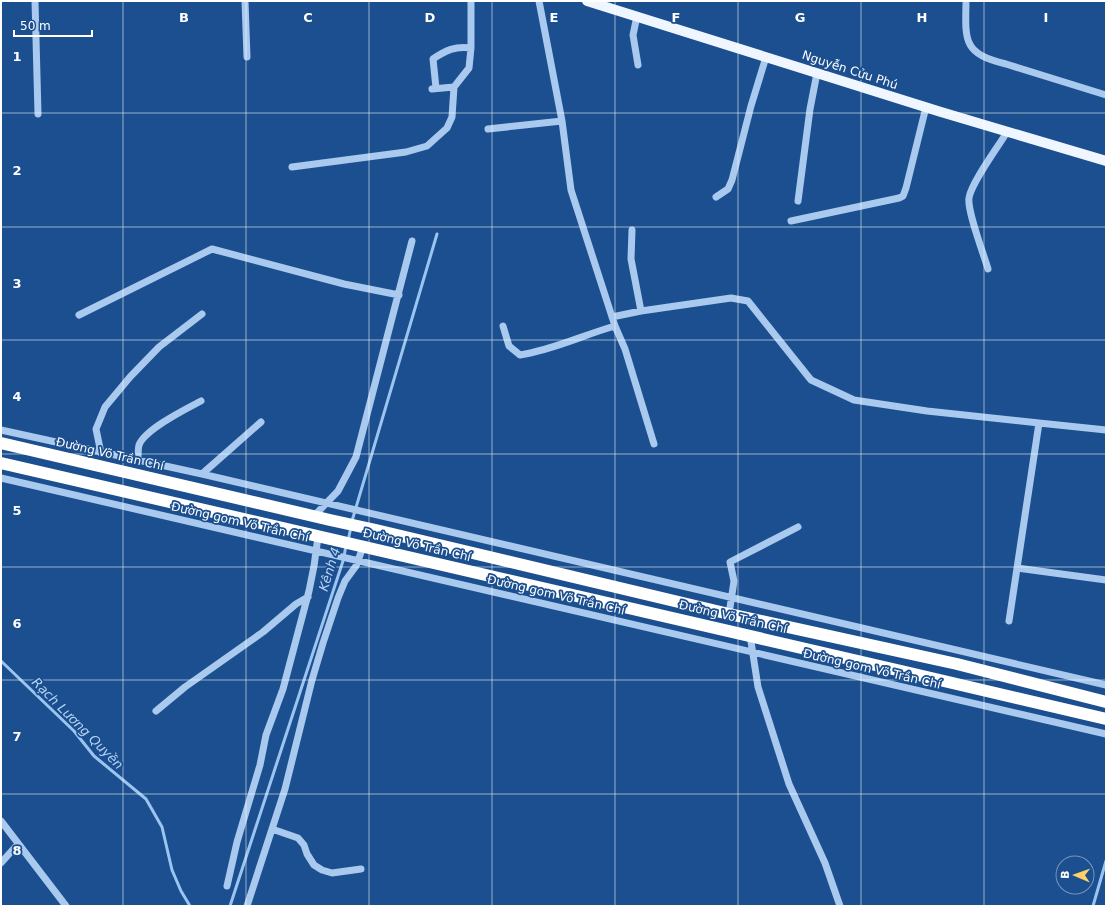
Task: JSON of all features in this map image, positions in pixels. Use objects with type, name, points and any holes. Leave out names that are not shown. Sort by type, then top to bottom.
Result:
[{"type":"highway","name":"Đường Võ Trần Chí","points":[[1,444],[376,530],[729,614],[957,664],[1106,702]]},
{"type":"highway","points":[[1,463],[322,538]]},
{"type":"highway","name":"Đường Võ Trần Chí","points":[[322,538],[750,635],[1106,719]]},
{"type":"main road","name":"Nguyễn Cửu Phú","points":[[587,1],[1007,132],[1106,161]]},
{"type":"street","points":[[35,1],[38,114]]},
{"type":"street","points":[[245,1],[247,57]]},
{"type":"street","points":[[292,168],[406,152],[427,146],[447,128],[452,117],[454,88],[469,68],[471,48],[471,1]]},
{"type":"street","points":[[539,1],[562,121],[571,190],[654,444]]},
{"type":"street","points":[[966,3],[966,36],[970,47],[977,52],[990,60],[1106,95]]},
{"type":"street","points":[[637,16],[633,35],[638,65]]},
{"type":"street","points":[[454,88],[434,89],[434,59],[442,53],[458,47],[471,48]]},
{"type":"street","points":[[716,197],[728,189],[732,180],[751,106],[766,57]]},
{"type":"street","points":[[798,201],[810,109],[817,73]]},
{"type":"street","points":[[791,221],[865,204],[884,202],[903,196],[926,107]]},
{"type":"street","points":[[488,129],[562,121]]},
{"type":"street","points":[[988,269],[972,214],[969,198],[976,180],[1007,132]]},
{"type":"street","points":[[632,230],[631,260],[642,311]]},
{"type":"street","points":[[314,516],[338,491],[356,457],[412,241]]},
{"type":"street","points":[[79,315],[212,249],[344,284],[399,295]]},
{"type":"street","points":[[612,317],[731,298],[748,301],[811,380],[854,400],[927,411],[1106,430]]},
{"type":"street","points":[[101,453],[96,429],[105,407],[158,347],[202,314]]},
{"type":"street","points":[[503,326],[509,346],[520,356],[553,347],[590,333],[615,326]]},
{"type":"street","points":[[138,460],[140,444],[145,436],[167,420],[201,401]]},
{"type":"street","points":[[202,474],[261,422]]},
{"type":"street","points":[[1008,621],[1039,423]]},
{"type":"street","points":[[1,430],[202,474],[1106,685]]},
{"type":"street","name":"Đường gom Võ Trần Chí","points":[[1,478],[1106,734]]},
{"type":"street","points":[[729,614],[734,581],[730,562],[798,527]]},
{"type":"street","points":[[227,886],[237,842],[260,765],[266,735],[283,689],[308,597],[316,551],[322,538]]},
{"type":"street","points":[[248,906],[285,789],[312,680],[323,643],[338,598],[357,561],[358,546]]},
{"type":"street","points":[[1017,568],[1106,580]]},
{"type":"street","points":[[156,711],[185,687],[263,632],[296,604],[308,597]]},
{"type":"street","points":[[750,635],[758,687],[789,784],[825,863],[840,906]]},
{"type":"street","points":[[1,821],[66,906]]},
{"type":"street","points":[[272,829],[298,838],[304,845],[307,854],[314,865],[322,870],[332,873],[361,869]]},
{"type":"street","points":[[1,863],[18,844]]},
{"type":"waterway","name":"Kênh 4","points":[[352,521],[437,234]]},
{"type":"waterway","name":"Kênh 4","points":[[348,541],[351,527]]},
{"type":"waterway","name":"Kênh 4","points":[[230,906],[343,561],[346,546]]},
{"type":"waterway","name":"Rạch Lương Quyền","points":[[1,661],[74,731],[94,756],[146,799],[162,827],[172,870],[181,891],[190,906]]},
{"type":"waterway","points":[[1093,906],[1106,861]]}]
